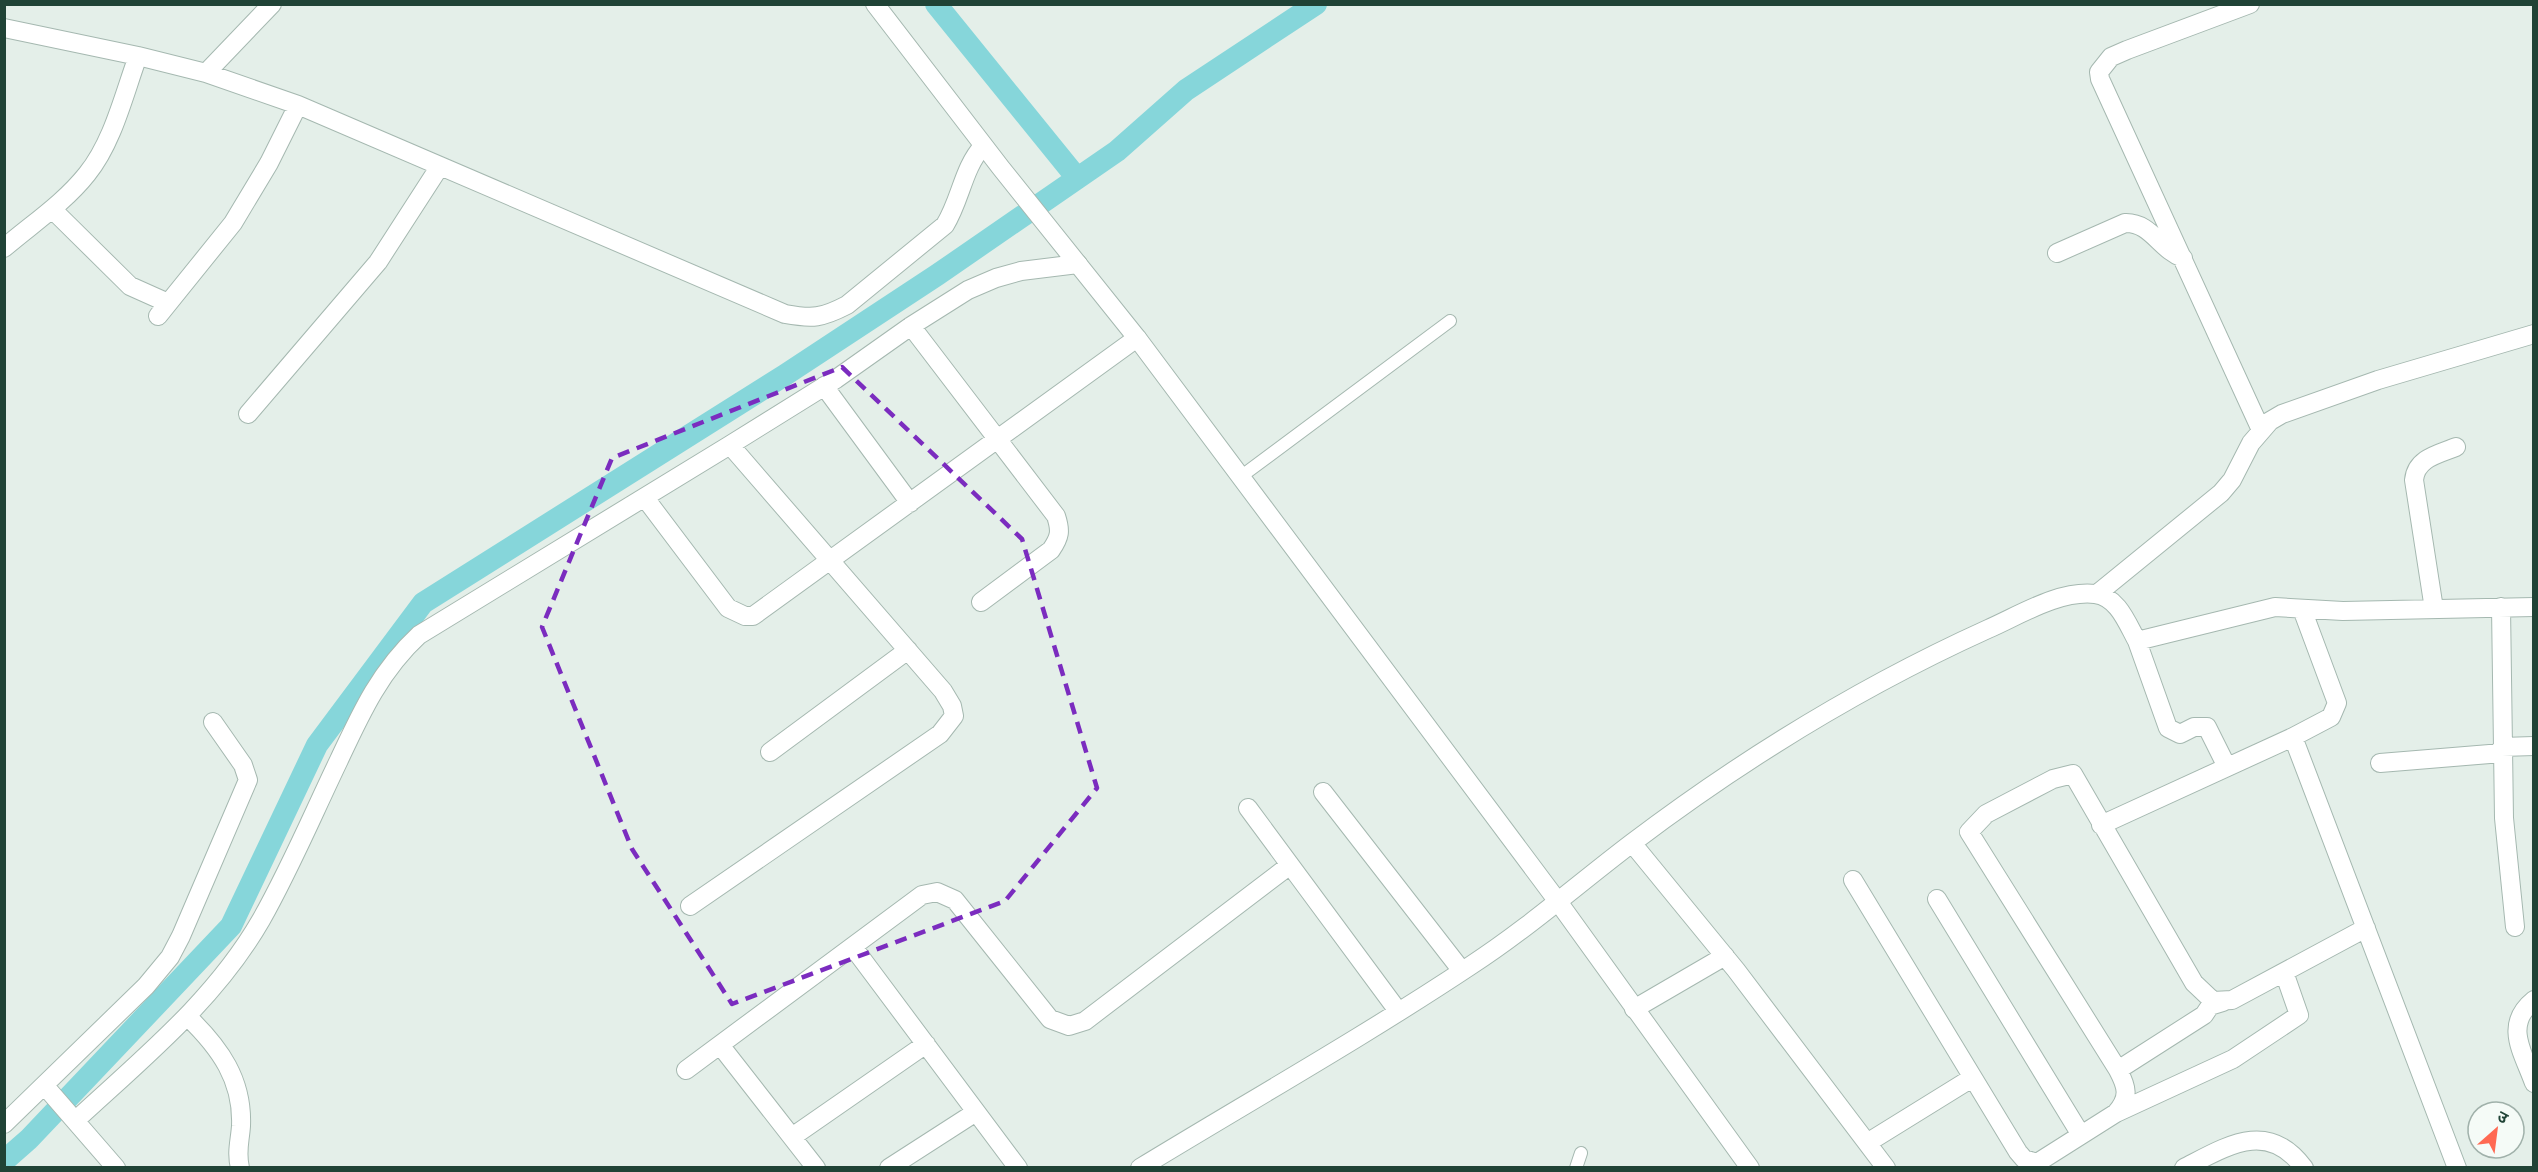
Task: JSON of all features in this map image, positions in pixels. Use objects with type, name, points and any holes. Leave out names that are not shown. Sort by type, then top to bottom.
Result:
[{"type":"street","points":[[206,73],[272,4]]},
{"type":"street","points":[[875,4],[983,146],[1137,338],[1239,478],[1558,903],[1750,1167]]},
{"type":"street","points":[[2250,4],[2111,57],[2099,72],[2133,153],[2261,430]]},
{"type":"street","points":[[4,28],[138,56],[206,73],[298,105],[785,314],[812,319],[830,314],[847,305],[945,225],[953,213],[974,157],[983,146]]},
{"type":"street","points":[[4,248],[52,209],[89,173],[112,127],[138,56]]},
{"type":"street","points":[[52,209],[130,286],[163,309],[245,204],[298,105]]},
{"type":"street","points":[[248,414],[378,262],[440,166]]},
{"type":"street","points":[[2057,253],[2125,223],[2133,223],[2148,230],[2164,247],[2183,258]]},
{"type":"street","points":[[72,1115],[188,1017],[215,985],[260,921],[356,724],[395,657],[418,635],[730,445],[824,386],[968,290],[996,278],[1073,257]]},
{"type":"street","points":[[911,326],[1056,516],[1060,529],[1059,538],[1051,550],[981,602]]},
{"type":"street","points":[[2097,594],[2221,493],[2232,480],[2250,443],[2261,430],[2282,414],[2367,384],[2534,334]]},
{"type":"street","points":[[645,498],[728,608],[737,614],[753,616],[1137,338]]},
{"type":"street","points":[[824,386],[910,503]]},
{"type":"street","points":[[690,906],[948,726],[954,716],[952,706],[908,650],[730,445]]},
{"type":"street","points":[[2434,609],[2414,480],[2418,466],[2456,447]]},
{"type":"street","points":[[1140,1167],[1462,971],[1558,903],[1632,843],[1820,715],[1914,663],[2049,602],[2079,594],[2097,594],[2115,603],[2137,641],[2168,728],[2180,734],[2194,727],[2207,727],[2228,767]]},
{"type":"street","points":[[2137,641],[2275,607],[2343,612],[2534,607]]},
{"type":"street","points":[[2501,608],[2502,750],[2506,860],[2515,927]]},
{"type":"street","points":[[2101,825],[2331,717],[2337,703],[2302,609]]},
{"type":"street","points":[[770,752],[908,650]]},
{"type":"street","points":[[4,1124],[48,1089],[146,986],[170,957],[181,936],[246,790],[248,780],[243,765],[213,722]]},
{"type":"street","points":[[2293,736],[2457,1167]]},
{"type":"street","points":[[2380,763],[2534,746]]},
{"type":"street","points":[[2116,1113],[2125,1103],[2128,1094],[2118,1070],[1969,832],[1986,814],[2053,779],[2073,774],[2194,983],[2213,1001],[2223,1002]]},
{"type":"street","points":[[1323,792],[1462,971]]},
{"type":"street","points":[[1248,808],[1398,1011]]},
{"type":"street","points":[[1632,843],[1725,956],[1886,1167]]},
{"type":"street","points":[[686,1070],[922,895],[937,892],[955,900],[1050,1019],[1060,1024],[1078,1025],[1290,865]]},
{"type":"street","points":[[1853,880],[1972,1078],[2028,1165],[2043,1160],[2116,1113],[2233,1059],[2299,1015],[2284,972]]},
{"type":"street","points":[[1937,900],[2081,1136]]},
{"type":"street","points":[[2118,1070],[2204,1015],[2210,1006],[2284,972],[2366,928]]},
{"type":"street","points":[[853,947],[1018,1167]]},
{"type":"street","points":[[1634,1009],[1725,956]]},
{"type":"street","points":[[2534,1000],[2522,1011],[2516,1021],[2516,1033],[2534,1083]]},
{"type":"street","points":[[188,1017],[209,1037],[239,1089],[241,1127],[237,1155],[240,1167]]},
{"type":"street","points":[[792,1137],[927,1044]]},
{"type":"street","points":[[720,1045],[816,1167]]},
{"type":"street","points":[[1867,1143],[1972,1078]]},
{"type":"street","points":[[48,1089],[116,1167]]},
{"type":"street","points":[[889,1167],[976,1112]]},
{"type":"street","points":[[2184,1167],[2229,1146],[2254,1139],[2271,1141],[2285,1147],[2304,1167]]},
{"type":"lane","points":[[1239,478],[1450,321]]},
{"type":"lane","points":[[1576,1167],[1581,1153]]},
{"type":"highlighted area","points":[[842,367],[1022,539],[1097,788],[1005,901],[732,1004],[632,849],[542,627],[612,458]]},
{"type":"waterway","points":[[936,4],[1077,178]]},
{"type":"waterway","points":[[4,1161],[29,1139],[231,926],[317,745],[423,603],[785,375],[937,275],[1117,151],[1186,90],[1316,4]]}]
